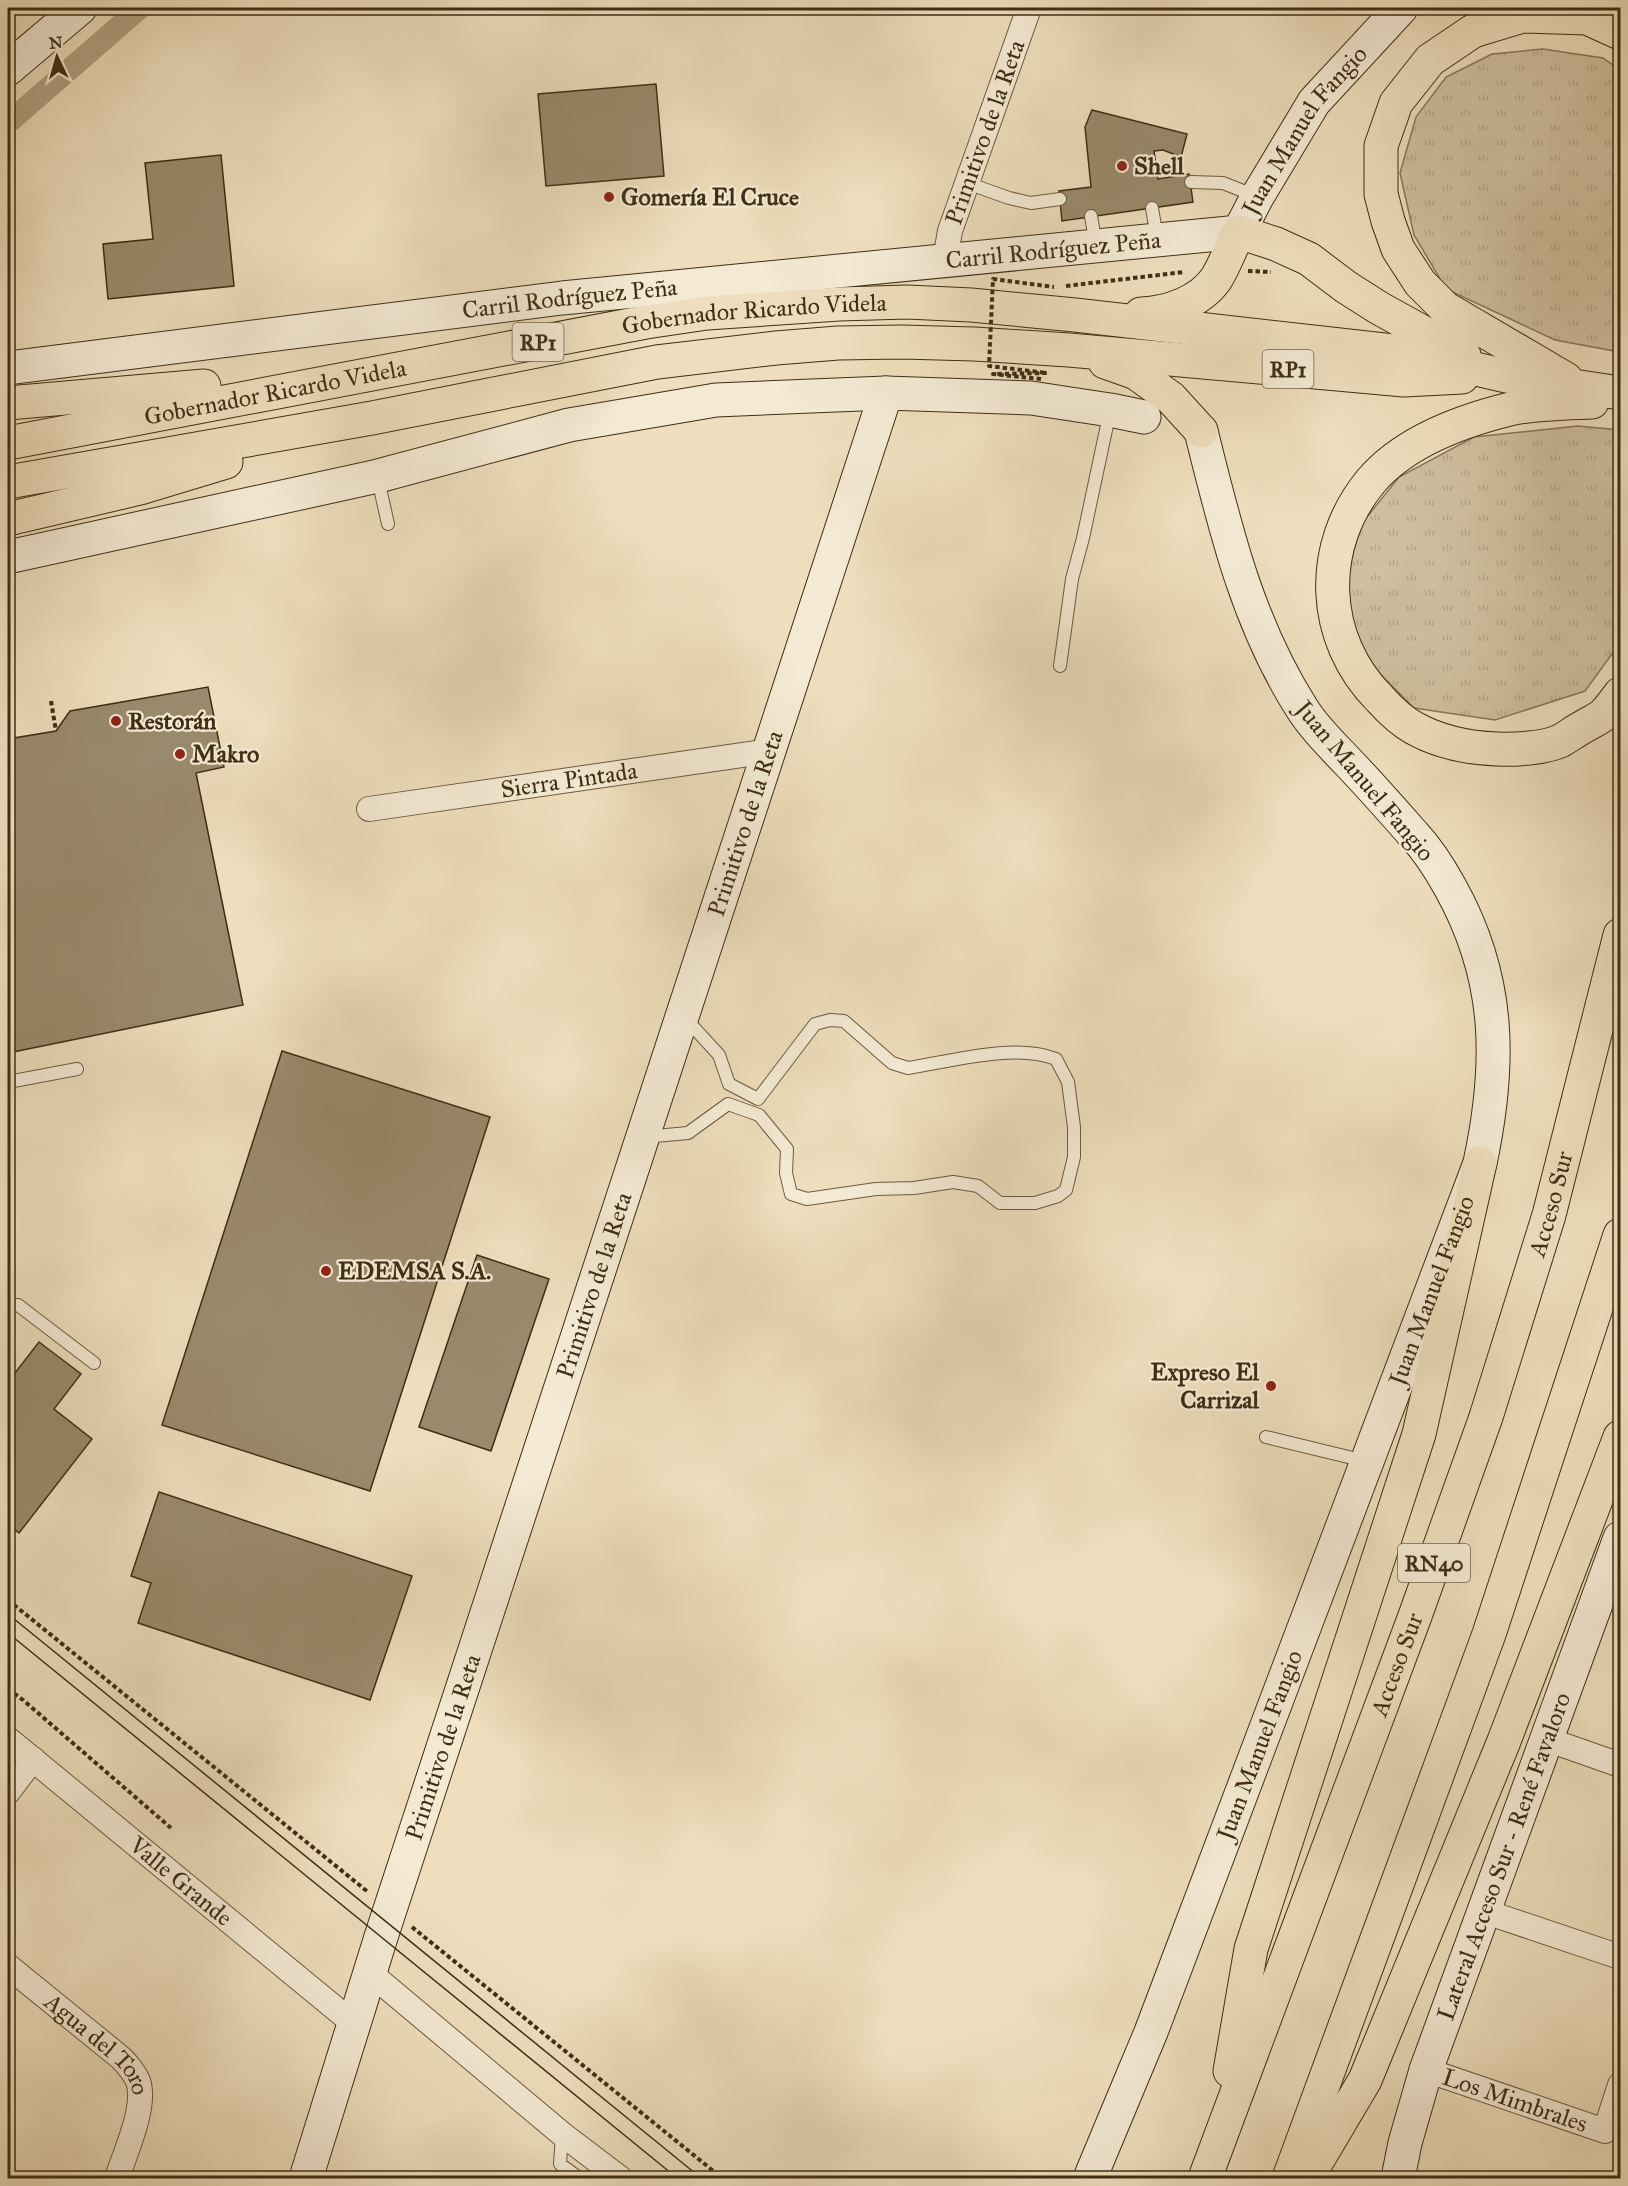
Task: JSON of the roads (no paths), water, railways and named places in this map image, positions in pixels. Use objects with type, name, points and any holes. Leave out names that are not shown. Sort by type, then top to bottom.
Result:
[{"type":"highway","points":[[1581,387],[1445,308],[1420,283],[1398,249],[1388,221],[1381,194],[1381,146],[1396,103],[1430,60],[1473,31],[1523,16],[1587,18],[1620,33]]},
{"type":"highway","points":[[1075,315],[1156,313],[1192,301],[1215,280],[1239,232],[1276,243],[1309,260],[1346,287],[1397,318],[1506,376]]},
{"type":"highway","name":"Gobernador Ricardo Videla","points":[[8,443],[646,322],[762,308],[907,302],[971,305],[1075,315],[1402,352],[1506,376],[1620,393]]},
{"type":"highway","name":"Gobernador Ricardo Videla","points":[[8,482],[372,418],[657,362],[838,343],[974,344],[1069,350],[1404,380],[1506,376]]},
{"type":"highway","points":[[1069,350],[1136,373],[1172,398],[1201,431]]},
{"type":"highway","points":[[8,403],[364,375]]},
{"type":"highway","points":[[1620,400],[1512,409],[1467,422],[1428,437],[1395,459],[1372,481],[1348,516],[1334,555],[1331,590],[1337,628],[1350,660],[1368,688],[1391,711],[1413,728],[1438,740],[1481,749],[1512,750],[1558,742],[1602,715],[1620,694]]},
{"type":"highway","points":[[8,519],[140,488],[372,418]]},
{"type":"highway","name":"Acceso Sur","points":[[1211,2164],[1415,1616],[1486,1417],[1549,1215],[1620,935]]},
{"type":"highway","points":[[1211,2164],[1251,1949],[1419,1434],[1479,1163]]},
{"type":"highway","name":"RN40","points":[[1289,2178],[1489,1634],[1620,1235]]},
{"type":"highway","points":[[1307,2178],[1365,2080],[1504,1741],[1620,1437]]},
{"type":"street","points":[[8,69],[80,8]]},
{"type":"street","name":"Primitivo de la Reta","points":[[945,260],[950,231],[1029,8]]},
{"type":"street","name":"Juan Manuel Fangio","points":[[1239,232],[1257,197],[1314,102],[1401,8]]},
{"type":"street","name":"Carril Rodríguez Peña","points":[[8,368],[550,300],[945,260],[1093,232],[1157,240],[1239,232]]},
{"type":"street","points":[[8,557],[378,477],[569,425],[705,402],[886,393],[1031,398],[1144,417]]},
{"type":"street","name":"Primitivo de la Reta","points":[[306,2178],[390,1910],[886,393]]},
{"type":"street","name":"Juan Manuel Fangio","points":[[1090,2178],[1151,2032],[1479,1163],[1490,1117],[1494,1071],[1493,1024],[1486,978],[1464,913],[1443,876],[1417,838],[1304,713],[1289,688],[1266,643],[1247,597],[1233,555],[1201,431]]},
{"type":"street","name":"Sierra Pintada","points":[[369,809],[770,751]]},
{"type":"street","name":"Lateral Acceso Sur - René Favaloro","points":[[1398,2178],[1405,2143],[1426,2070],[1483,1911],[1546,1739],[1613,1586],[1620,1538]]},
{"type":"street","name":"Valle Grande","points":[[8,1738],[354,2023]]},
{"type":"street","points":[[1546,1739],[1620,1765]]},
{"type":"street","points":[[8,1792],[33,1759]]},
{"type":"street","points":[[1483,1911],[1620,1957]]},
{"type":"street","name":"Agua del Toro","points":[[8,1966],[132,2069],[140,2093],[138,2109],[117,2178]]},
{"type":"street","points":[[370,1973],[562,2134],[620,2178]]},
{"type":"street","name":"Los Mimbrales","points":[[1426,2070],[1605,2131],[1620,2085]]},
{"type":"lane","points":[[1191,182],[1223,183],[1257,197]]},
{"type":"lane","points":[[967,183],[1031,203],[1060,199]]},
{"type":"lane","points":[[1152,208],[1157,240]]},
{"type":"lane","points":[[1060,666],[1072,579],[1110,410]]},
{"type":"lane","points":[[378,477],[388,524]]},
{"type":"lane","points":[[643,1137],[688,1133],[728,1104],[759,1115],[787,1149],[786,1173],[791,1194],[807,1199],[876,1189],[914,1188],[953,1182],[978,1186],[1000,1203],[1035,1203],[1058,1196],[1066,1190],[1074,1157],[1074,1127],[1068,1082],[1056,1059],[1041,1053],[1011,1052],[908,1068],[892,1062],[844,1021],[830,1020],[815,1024],[758,1099],[729,1084],[719,1055],[683,1016]]},
{"type":"lane","points":[[8,1082],[77,1069]]},
{"type":"lane","points":[[8,1306],[18,1305],[94,1363]]},
{"type":"lane","points":[[1266,1437],[1365,1461]]},
{"type":"lane","points":[[562,2134],[560,2164],[579,2178]]},
{"type":"waterway","points":[[8,123],[140,8]]},
{"type":"tram line","points":[[8,1614],[701,2178]]},
{"type":"tram line","points":[[8,1633],[677,2178]]},
{"type":"place","name":"Shell","points":[[1122,166]]},
{"type":"place","name":"Gomería El Cruce","points":[[609,197]]},
{"type":"place","name":"Restorán","points":[[116,721]]},
{"type":"place","name":"Makro","points":[[180,754]]},
{"type":"place","name":"EDEMSA S.A.","points":[[326,1271]]},
{"type":"place","name":"Expreso El Carrizal","points":[[1271,1386]]}]
